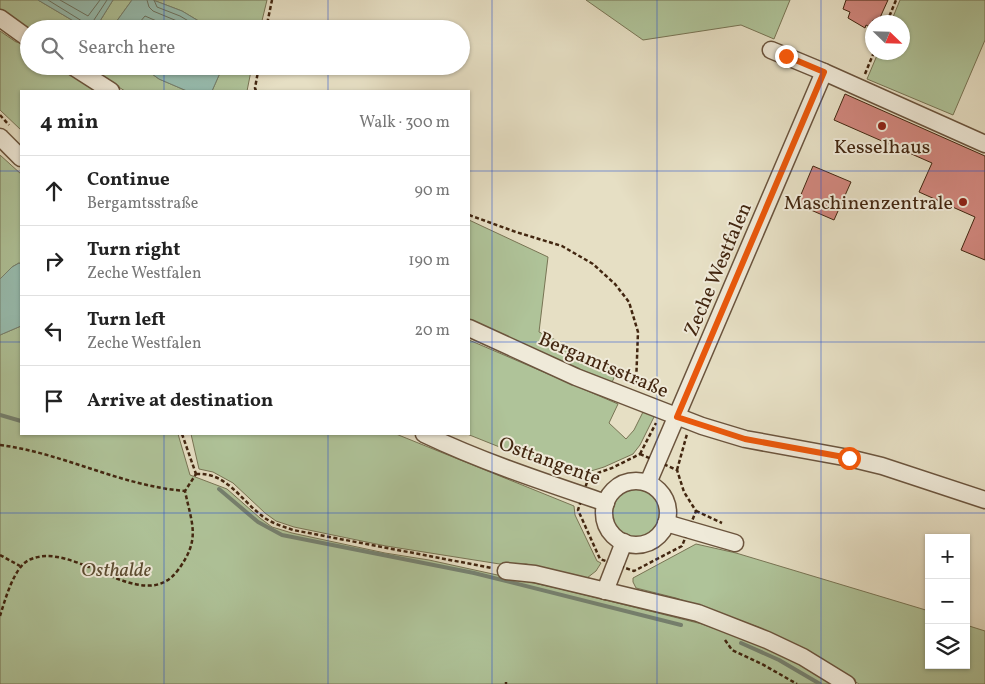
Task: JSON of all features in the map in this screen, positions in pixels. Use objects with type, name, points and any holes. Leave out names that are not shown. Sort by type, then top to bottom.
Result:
[{"type":"street","points":[[0,18],[20,32]]},
{"type":"street","points":[[771,50],[985,144]]},
{"type":"street","name":"Zeche Westfalen","points":[[648,483],[824,72]]},
{"type":"street","points":[[86,75],[109,90]]},
{"type":"street","points":[[0,137],[20,157]]},
{"type":"street","name":"Bergamtsstraße","points":[[470,328],[567,373],[676,417],[745,439],[882,466],[985,500]]},
{"type":"street","name":"Osttangente","points":[[426,435],[526,476],[606,503]]},
{"type":"street","points":[[638,480],[648,483],[663,495],[668,513],[666,523],[662,532],[649,541],[634,545],[624,542],[616,537],[605,522],[604,512],[606,503],[610,494],[622,484],[638,480]]},
{"type":"street","points":[[666,523],[735,543]]},
{"type":"street","points":[[605,591],[624,542]]},
{"type":"street","points":[[506,571],[535,574],[698,613],[768,640],[847,684]]},
{"type":"path","points":[[268,20],[272,0]]},
{"type":"path","points":[[890,15],[896,0]]},
{"type":"path","points":[[859,88],[871,60]]},
{"type":"path","points":[[255,90],[254,88],[257,75]]},
{"type":"path","points":[[470,214],[516,232],[562,246],[593,264],[615,284],[629,302],[638,332],[635,401]]},
{"type":"path","points":[[676,417],[640,454],[612,468],[589,476],[578,510],[600,559],[634,571],[682,546],[696,511]]},
{"type":"path","points":[[676,417],[678,470],[684,492],[696,511],[728,525]]},
{"type":"path","points":[[182,435],[196,474]]},
{"type":"path","points":[[0,445],[73,462],[142,485],[185,491]]},
{"type":"path","points":[[640,454],[678,470]]},
{"type":"path","points":[[0,616],[20,566],[40,556],[70,560],[134,584],[150,586],[162,584],[174,576],[192,548],[194,538],[185,491],[196,474],[204,473],[224,482],[261,516],[275,524],[293,530],[506,571]]},
{"type":"path","points":[[0,555],[20,566]]},
{"type":"path","points":[[716,620],[722,636],[732,650],[797,684]]},
{"type":"green space","points":[[0,0],[38,0],[72,20],[20,20],[20,25],[0,12]]},
{"type":"green space","points":[[113,0],[132,0],[118,20],[101,20]]},
{"type":"green space","points":[[153,0],[267,0],[262,20],[197,20],[182,11]]},
{"type":"green space","points":[[586,0],[790,0],[774,39],[741,25],[643,40]]},
{"type":"green space","points":[[900,0],[985,0],[985,40],[953,115],[867,79],[875,60],[910,60],[910,15],[894,15]]},
{"type":"green space","points":[[0,31],[16,42],[20,42],[20,75],[76,75],[98,90],[20,90],[20,129],[0,110]]},
{"type":"green space","points":[[99,75],[153,75],[185,90],[123,90]]},
{"type":"green space","points":[[219,75],[250,75],[247,90],[212,90]]},
{"type":"green space","points":[[0,155],[20,173],[20,264],[12,267],[0,279]]},
{"type":"green space","points":[[470,220],[548,257],[539,332],[610,366],[615,376],[612,382],[470,319]]},
{"type":"green space","name":"Osthalde","points":[[20,326],[20,435],[178,435],[190,475],[227,489],[272,527],[385,553],[429,560],[561,589],[702,624],[766,647],[800,664],[831,684],[0,684],[0,335]]},
{"type":"green space","points":[[470,340],[618,404],[609,423],[626,439],[634,430],[644,410],[656,413],[640,445],[633,454],[604,467],[591,471],[564,468],[532,460],[470,435]]},
{"type":"green space","points":[[191,435],[398,435],[574,506],[575,515],[597,561],[601,563],[596,571],[587,578],[526,564],[506,565],[386,546],[294,527],[276,521],[233,483],[213,472],[199,469]]},
{"type":"green space","points":[[636,487],[646,489],[654,495],[660,503],[662,513],[660,523],[654,531],[646,537],[636,539],[626,537],[618,531],[612,523],[610,513],[612,503],[618,495],[626,489]]},
{"type":"green space","points":[[696,544],[736,553],[925,610],[925,669],[970,669],[970,626],[985,631],[985,684],[859,684],[804,650],[758,627],[676,598],[636,588],[633,578]]},
{"type":"water","points":[[38,0],[113,0],[101,20],[72,20]]},
{"type":"water","points":[[132,0],[153,0],[182,11],[197,20],[118,20]]},
{"type":"water","points":[[153,75],[219,75],[212,90],[185,90]]},
{"type":"water","points":[[20,264],[20,326],[0,335],[0,279],[12,267]]},
{"type":"building","points":[[846,0],[888,0],[881,15],[865,15],[865,28],[848,18],[850,12],[843,9]]},
{"type":"building","points":[[845,94],[985,156],[985,260],[961,250],[975,217],[919,192],[932,163],[834,120]]},
{"type":"building","points":[[813,166],[851,182],[834,220],[797,204]]},
{"type":"waterway","points":[[0,415],[20,421]]},
{"type":"waterway","points":[[219,489],[258,522],[282,535],[474,573],[681,625]]},
{"type":"waterway","points":[[741,643],[779,660],[820,684]]},
{"type":"place","name":"Kesselhaus","points":[[882,126]]},
{"type":"place","name":"Maschinenzentrale","points":[[963,202]]},
{"type":"route","points":[[786,56],[824,72],[677,417],[745,439],[849,458]]}]
